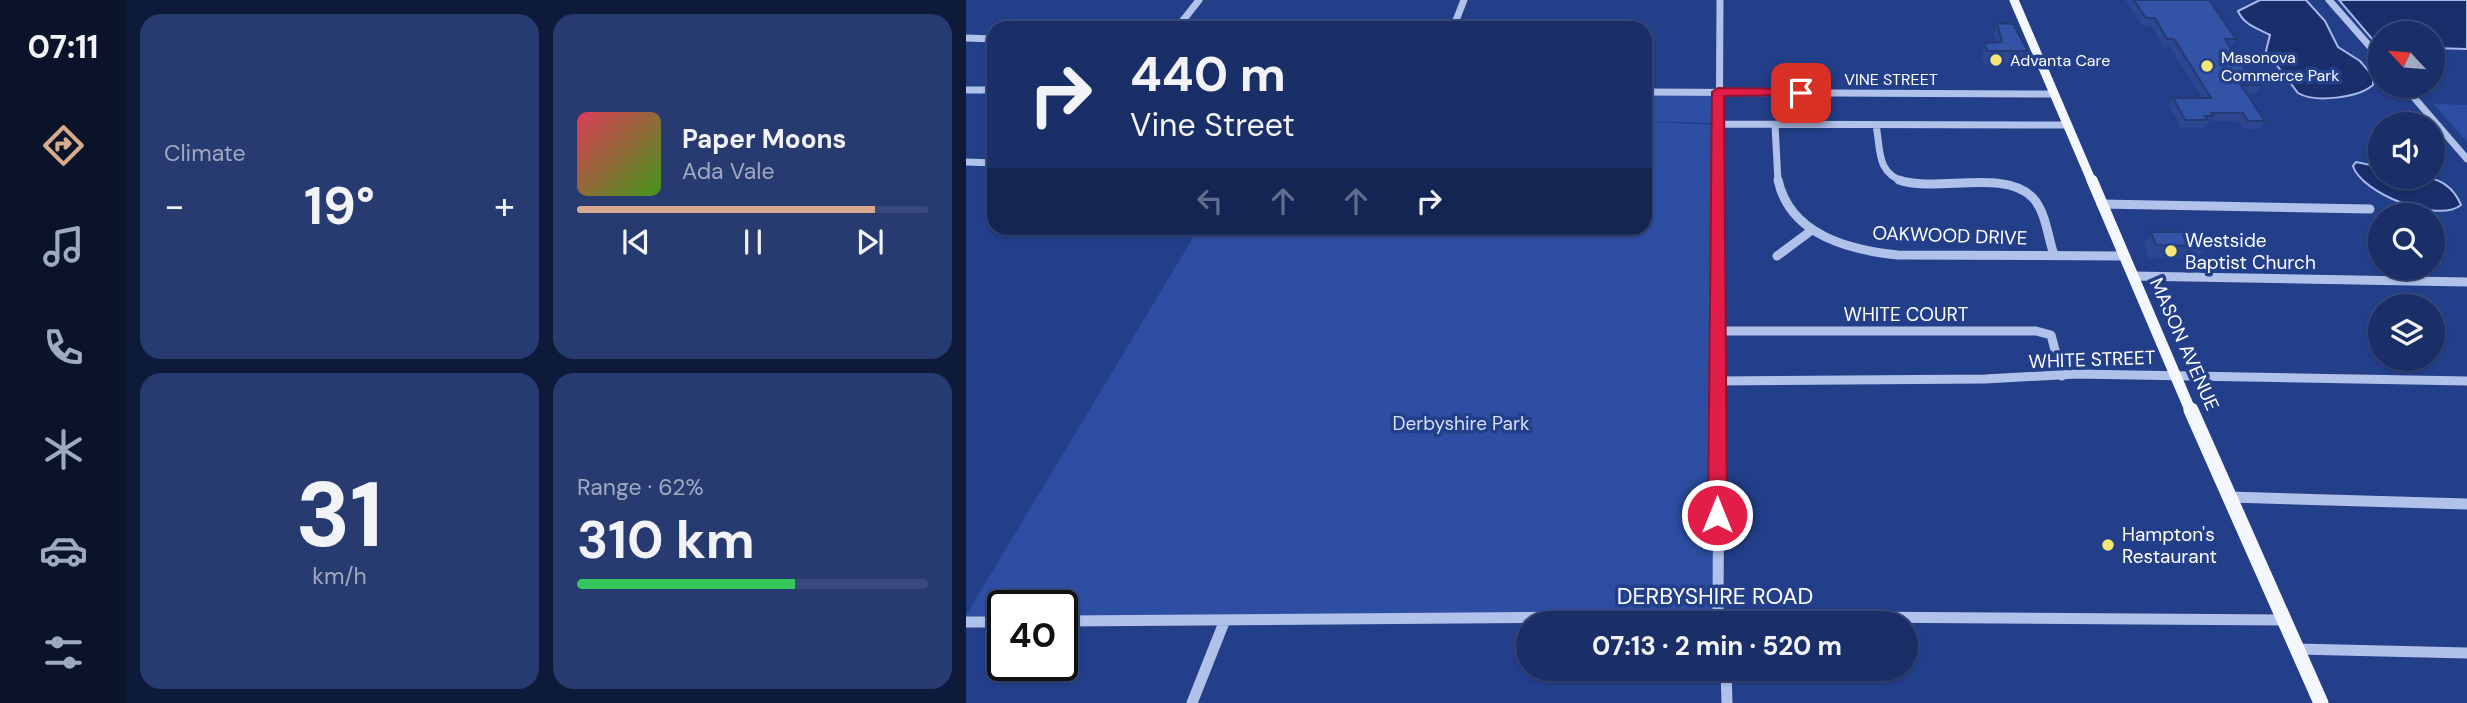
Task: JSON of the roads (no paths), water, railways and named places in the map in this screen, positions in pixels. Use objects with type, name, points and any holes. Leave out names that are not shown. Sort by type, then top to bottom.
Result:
[{"type":"main road","name":"MASON AVENUE","points":[[2014,0],[2175,374],[2321,703]]},
{"type":"street","points":[[1182,21],[1199,0]]},
{"type":"street","points":[[1456,21],[1464,0]]},
{"type":"street","points":[[1719,611],[1717,381],[1720,0]]},
{"type":"street","points":[[2329,0],[2368,44]]},
{"type":"street","points":[[966,38],[987,38]]},
{"type":"street","points":[[966,90],[987,90]]},
{"type":"street","name":"VINE STREET","points":[[1652,92],[2054,94]]},
{"type":"street","points":[[2414,98],[2467,159]]},
{"type":"street","points":[[1718,124],[2067,125]]},
{"type":"street","name":"OAKWOOD DRIVE","points":[[1775,125],[1778,180],[1788,207],[1812,230],[1843,244],[1879,254],[2124,256]]},
{"type":"street","points":[[1876,125],[1884,170],[1900,181],[1913,185],[2004,184],[2029,193],[2040,212],[2054,255]]},
{"type":"street","points":[[966,162],[987,163]]},
{"type":"street","points":[[2101,204],[2368,209]]},
{"type":"street","points":[[1777,256],[1812,230]]},
{"type":"street","points":[[2133,276],[2467,282]]},
{"type":"street","name":"WHITE COURT","points":[[1718,331],[2046,332],[2051,335],[2062,376]]},
{"type":"street","name":"WHITE STREET","points":[[1717,381],[1985,380],[2077,374],[2175,374],[2467,381]]},
{"type":"street","points":[[2229,497],[2467,504]]},
{"type":"street","points":[[1192,703],[1225,620]]},
{"type":"street","name":"DERBYSHIRE ROAD","points":[[1078,621],[1516,620]]},
{"type":"street","name":"DERBYSHIRE ROAD","points":[[1918,620],[2284,620]]},
{"type":"street","points":[[966,622],[987,622]]},
{"type":"street","points":[[2297,649],[2467,653]]},
{"type":"street","points":[[1726,681],[1727,703]]},
{"type":"place","name":"Advanta Care","points":[[1996,60]]},
{"type":"place","name":"Masonova Commerce Park","points":[[2207,66]]},
{"type":"place","name":"Westside Baptist Church","points":[[2171,251]]},
{"type":"place","name":"Hampton's Restaurant","points":[[2108,545]]},
{"type":"park label","name":"Derbyshire Park","points":[[1461,423]]}]
